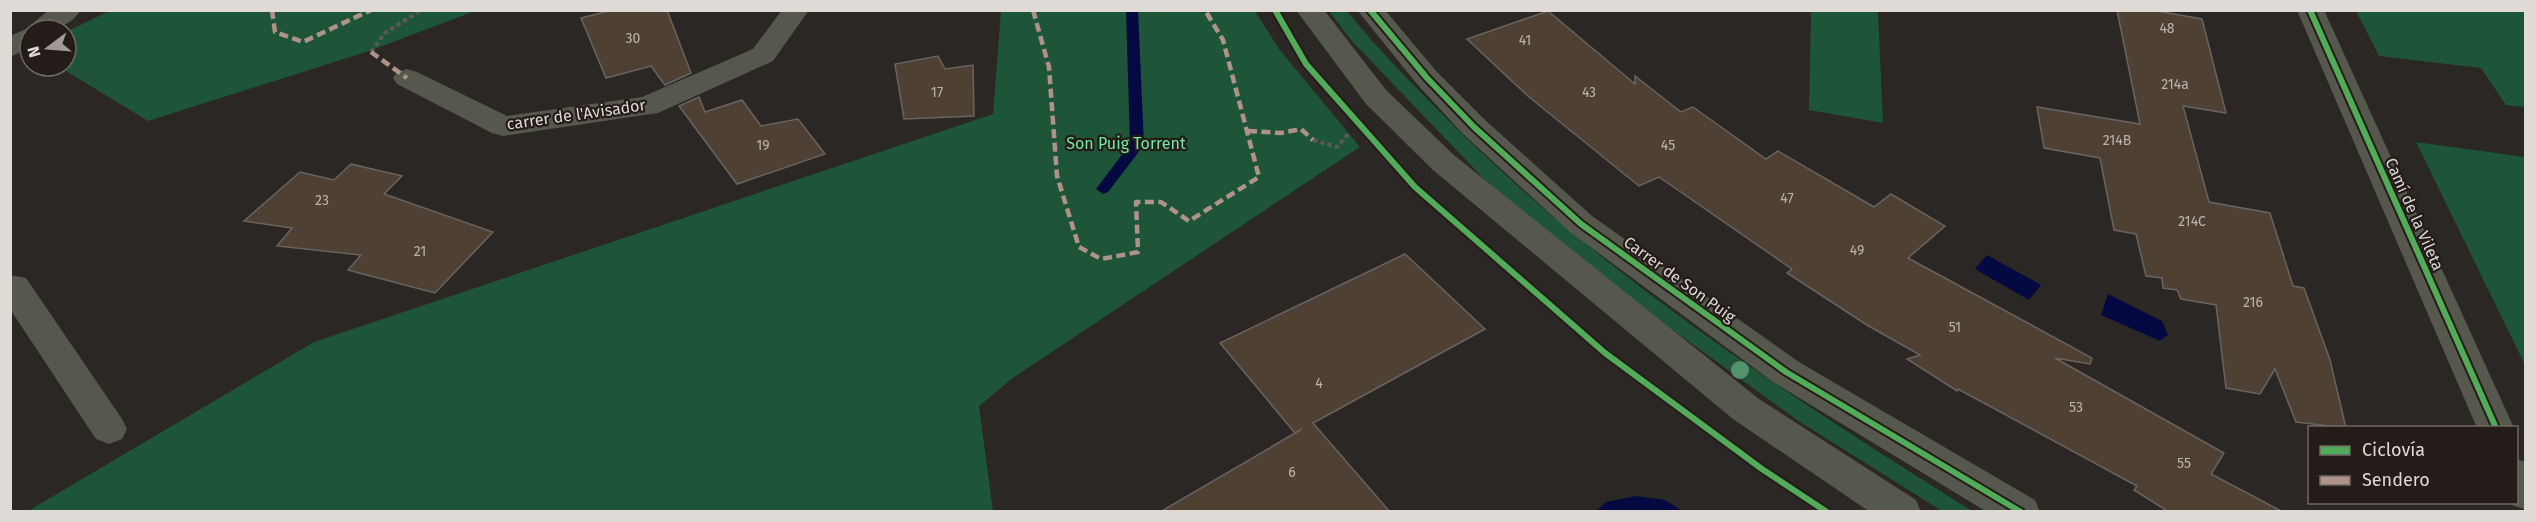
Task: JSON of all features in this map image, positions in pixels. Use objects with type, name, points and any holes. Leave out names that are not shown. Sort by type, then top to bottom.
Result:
[{"type":"street","name":"carrer de l'Avisador","points":[[407,78],[502,126],[648,106],[763,55],[796,10]]},
{"type":"street","points":[[1309,10],[1376,97],[1444,163],[1746,409],[1902,512]]},
{"type":"street","name":"Carrer de Son Puig","points":[[1370,10],[1427,78],[1474,127],[1581,224],[1786,372],[2021,512]]},
{"type":"street","name":"Camí de la Vileta","points":[[2310,10],[2495,426]]},
{"type":"street","points":[[10,287],[14,287],[109,429]]},
{"type":"street","points":[[2518,476],[2526,494]]},
{"type":"path","points":[[371,52],[373,43],[397,23],[421,10]]},
{"type":"path","points":[[1313,140],[1337,147],[1349,133]]},
{"type":"green space","points":[[109,10],[475,11],[369,51],[148,121],[78,78],[78,26]]},
{"type":"green space","name":"Son Puig Torrent","points":[[1001,11],[1255,11],[1279,49],[1360,147],[1014,377],[979,406],[993,511],[28,511],[314,342],[993,114]]},
{"type":"green space","points":[[1329,11],[1347,11],[1401,72],[1497,167],[1625,275],[1760,373],[1972,511],[1942,511],[1800,422],[1644,309],[1486,181],[1351,40]]},
{"type":"green space","points":[[1811,11],[1878,11],[1883,123],[1809,110]]},
{"type":"green space","points":[[2356,11],[2525,11],[2525,107],[2506,105],[2481,68],[2379,56]]},
{"type":"green space","points":[[2416,142],[2525,157],[2525,365]]},
{"type":"shaded area","points":[[1987,255],[2041,285],[2029,300],[1975,269]]},
{"type":"shaded area","points":[[2108,294],[2162,321],[2168,335],[2160,341],[2101,315]]},
{"type":"shaded area","points":[[1636,496],[1665,500],[1682,511],[1596,511],[1606,502]]},
{"type":"building","points":[[612,10],[667,10],[691,73],[665,85],[651,66],[606,78],[581,18]]},
{"type":"building","points":[[2117,10],[2151,10],[2202,19],[2226,113],[2183,106],[2209,202],[2270,213],[2293,286],[2304,288],[2330,360],[2346,426],[2296,422],[2275,369],[2260,394],[2226,388],[2216,305],[2181,299],[2177,290],[2163,288],[2162,278],[2146,276],[2136,234],[2114,230],[2100,158],[2044,148],[2037,107],[2140,124]]},
{"type":"building","points":[[1548,11],[1635,84],[1635,76],[1681,112],[1693,107],[1766,159],[1778,151],[1874,207],[1891,194],[1945,226],[1908,258],[2092,358],[2090,364],[2055,358],[2224,453],[2211,474],[2283,512],[2169,512],[2134,490],[2137,486],[1958,389],[1957,391],[1907,359],[1920,355],[1867,325],[1787,273],[1792,269],[1659,177],[1639,186],[1529,97],[1467,39]]},
{"type":"building","points":[[938,56],[945,69],[973,65],[974,116],[904,119],[895,64]]},
{"type":"building","points":[[699,97],[705,112],[742,100],[761,126],[798,119],[825,154],[737,184],[679,106]]},
{"type":"building","points":[[351,164],[402,176],[384,194],[493,232],[435,293],[348,270],[361,255],[277,246],[292,228],[244,221],[300,172],[334,180]]},
{"type":"building","points":[[1405,254],[1485,329],[1313,423],[1390,512],[1160,512],[1302,429],[1295,433],[1220,343]]},
{"type":"waterway","points":[[1103,189],[1137,145],[1132,10]]},
{"type":"marked path","points":[[272,10],[275,32],[303,42],[371,10]]},
{"type":"marked path","points":[[1033,10],[1049,67],[1057,176],[1079,247],[1101,259],[1138,252],[1136,202],[1161,202],[1189,221],[1259,177],[1223,40],[1205,10]]},
{"type":"marked path","points":[[371,52],[407,78]]},
{"type":"marked path","points":[[1248,131],[1281,133],[1301,129],[1313,140]]},
{"type":"cycle path","points":[[1275,10],[1306,64],[1415,187],[1605,353],[1762,469],[1827,512]]},
{"type":"cycle path","points":[[1370,10],[1427,78],[1474,127],[1581,224],[1786,372],[2021,512]]},
{"type":"cycle path","points":[[2310,10],[2495,426]]}]
